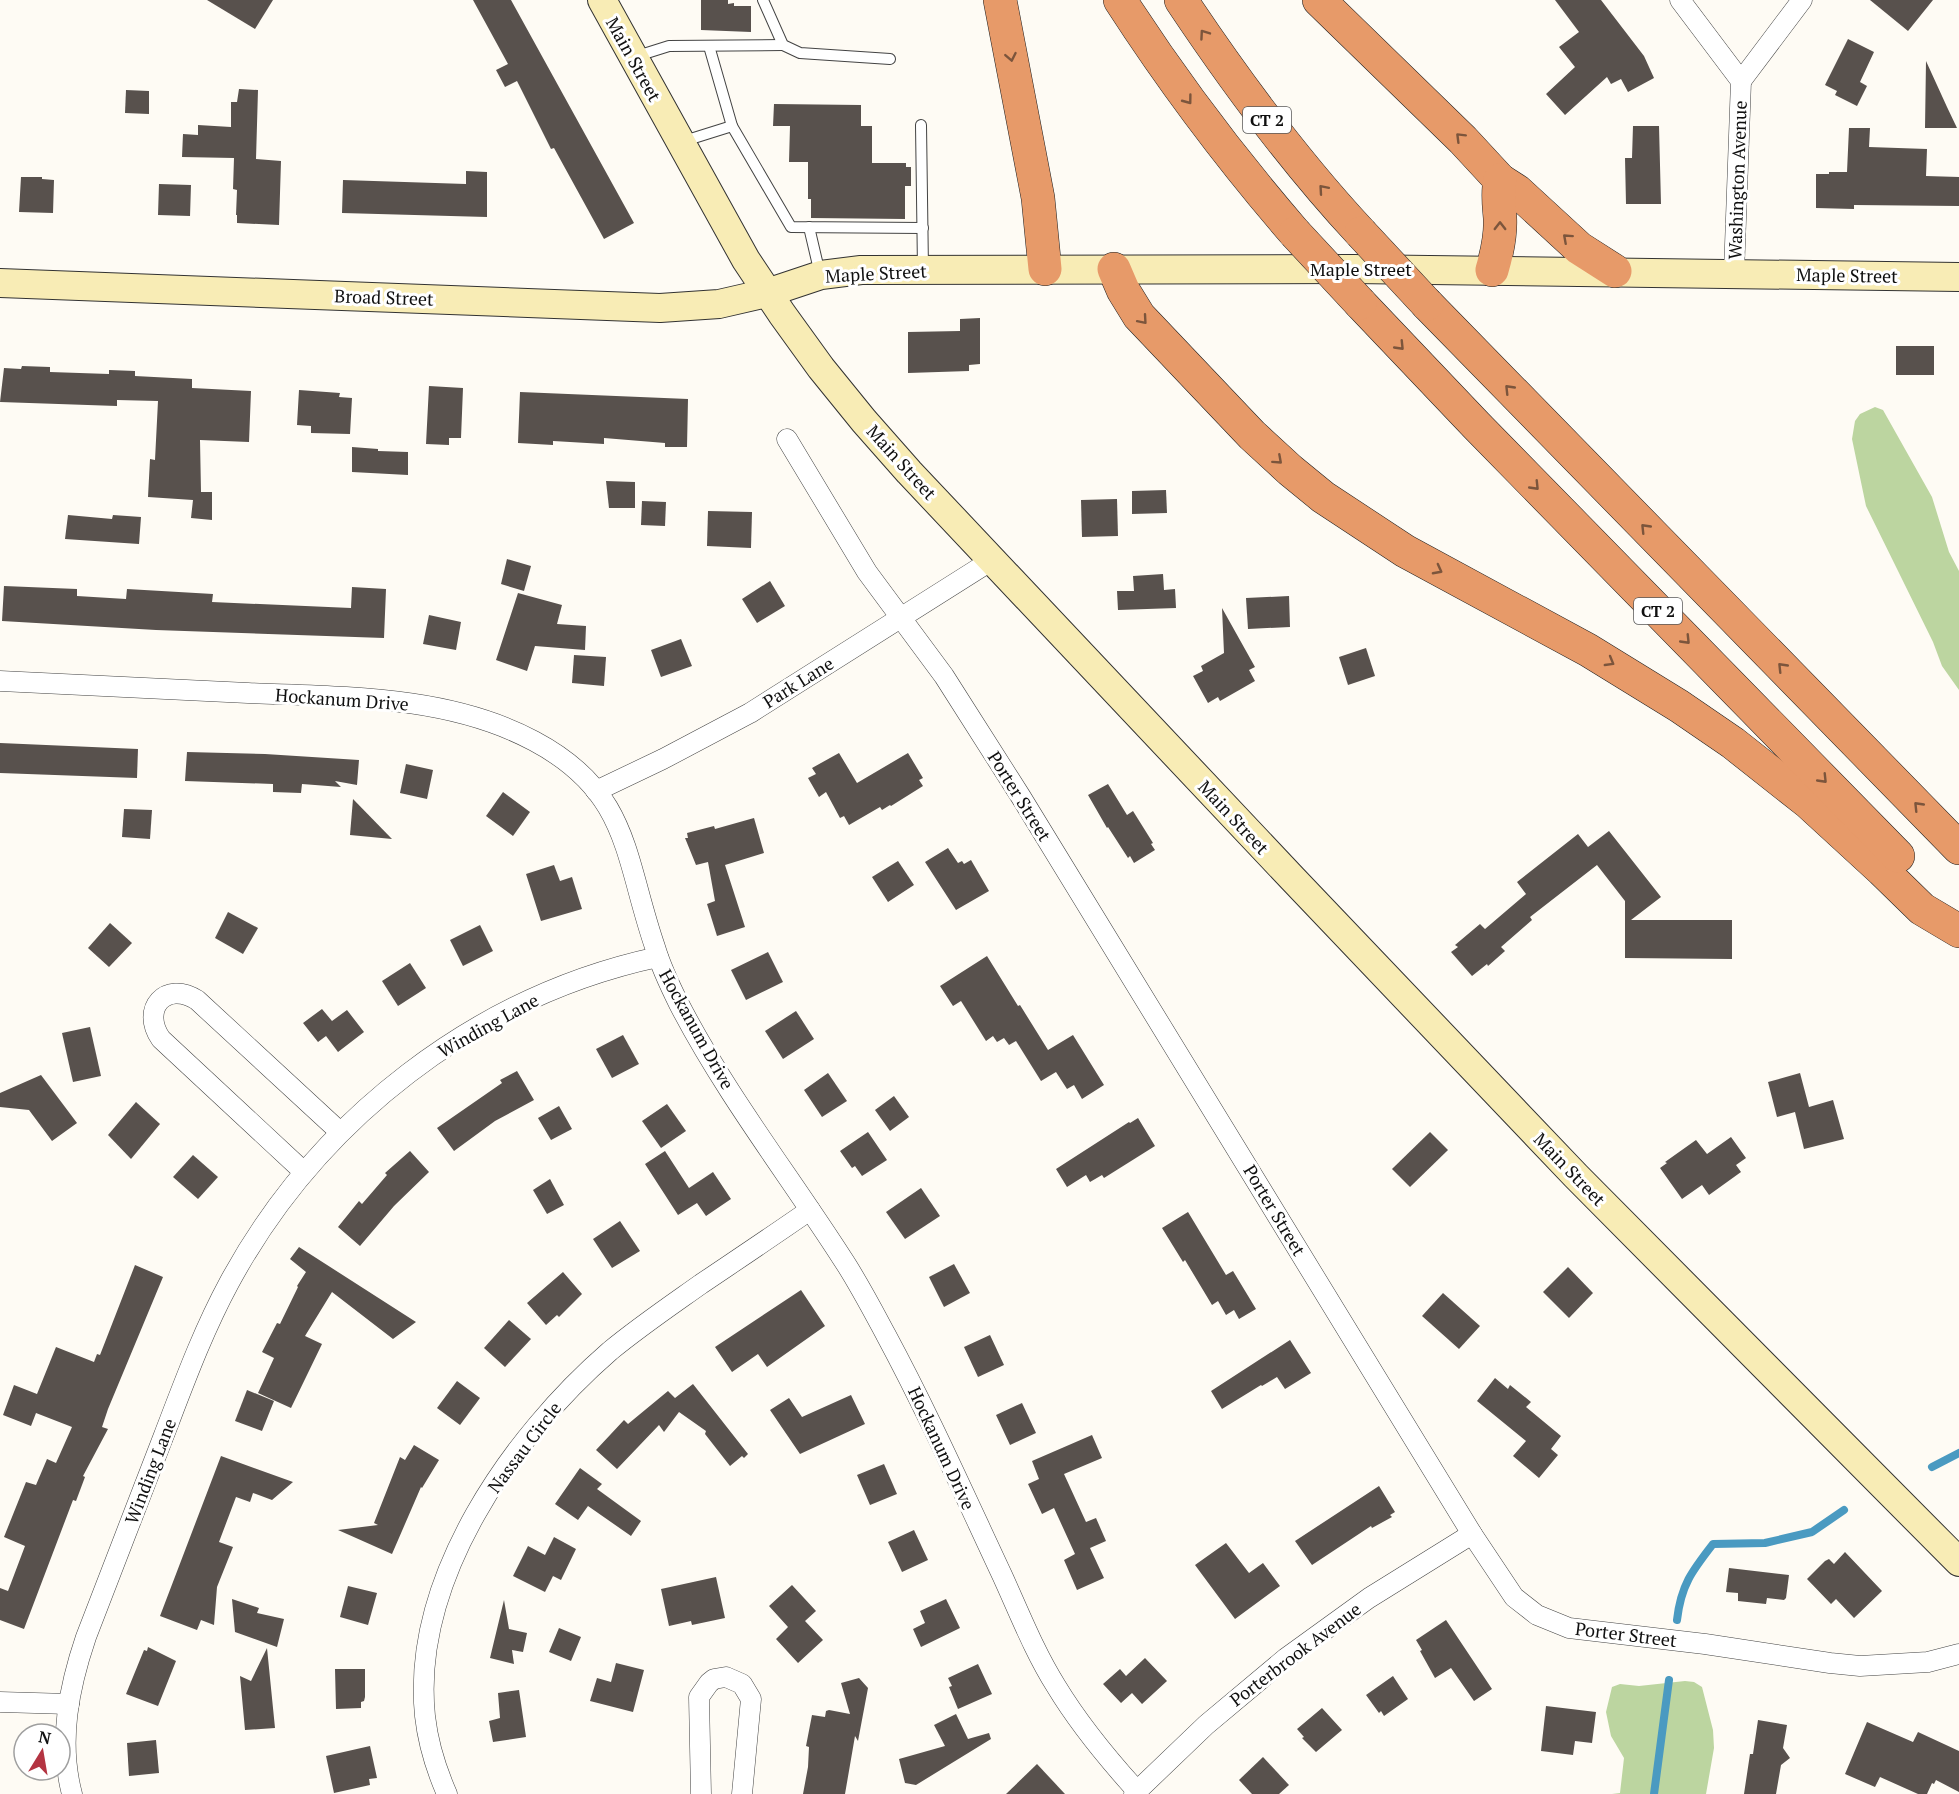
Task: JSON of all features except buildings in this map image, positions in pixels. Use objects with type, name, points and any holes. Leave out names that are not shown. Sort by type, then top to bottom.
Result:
[{"type":"highway","points":[[1000,0],[1038,198],[1045,269]]},
{"type":"highway","name":"CT 2","points":[[1120,0],[1197,112],[1295,233],[1484,434],[1959,918]]},
{"type":"highway","name":"CT 2","points":[[1181,0],[1225,65],[1271,125],[1316,182],[1361,233],[1427,304],[1959,848]]},
{"type":"highway","points":[[1319,0],[1463,140],[1500,180],[1517,191],[1579,248],[1615,271]]},
{"type":"highway","points":[[1492,270],[1498,253],[1500,237],[1498,194],[1500,180]]},
{"type":"highway","points":[[1114,269],[1123,290],[1139,316],[1252,435],[1323,497],[1405,552],[1588,650],[1679,706],[1732,743],[1809,803],[1922,909],[1959,931]]},
{"type":"main road","name":"Main Street","points":[[602,0],[746,260],[821,368],[864,421],[992,560],[1576,1176],[1959,1562]]},
{"type":"main road","name":"Maple Street","points":[[767,293],[820,274],[861,270],[1492,270],[1959,276]]},
{"type":"main road","name":"Broad Street","points":[[0,283],[644,308],[719,304],[767,293]]},
{"type":"street","name":"Washington Avenue","points":[[1680,0],[1741,81],[1734,273]]},
{"type":"street","points":[[1741,81],[1802,0]]},
{"type":"street","name":"Porter Street","points":[[787,439],[867,572],[944,676],[1021,797],[1472,1534],[1503,1582],[1523,1605],[1543,1618],[1569,1628],[1705,1644],[1830,1663],[1860,1666],[1928,1662],[1959,1654]]},
{"type":"street","name":"Park Lane","points":[[596,791],[750,713],[992,560]]},
{"type":"street","name":"Hockanum Drive","points":[[0,681],[352,698],[424,706],[486,721],[537,742],[570,764],[596,791],[611,811],[621,832],[658,957],[673,992],[703,1047],[850,1270],[916,1391],[1053,1682],[1086,1731],[1136,1792]]},
{"type":"street","name":"Winding Lane","points":[[72,1794],[66,1756],[69,1704],[77,1662],[203,1336],[246,1252],[276,1207],[340,1132],[422,1063],[491,1020],[534,998],[608,969],[658,957]]},
{"type":"street","points":[[304,1172],[161,1039],[152,1020],[159,1001],[168,995],[178,993],[188,994],[197,1000],[340,1132]]},
{"type":"street","name":"Nassau Circle","points":[[447,1794],[432,1749],[426,1717],[424,1682],[428,1650],[436,1610],[450,1569],[493,1485],[544,1416],[611,1350],[659,1312],[810,1210]]},
{"type":"street","name":"Porterbrook Avenue","points":[[1136,1792],[1206,1725],[1286,1658],[1369,1598],[1472,1534]]},
{"type":"street","points":[[701,1794],[699,1697],[714,1679],[726,1677],[742,1684],[751,1699],[742,1794]]},
{"type":"street","points":[[0,1702],[69,1704]]},
{"type":"lane","points":[[764,0],[783,45]]},
{"type":"lane","points":[[634,57],[669,46],[783,45],[800,53],[890,60]]},
{"type":"lane","points":[[709,46],[732,126],[791,227],[923,228]]},
{"type":"lane","points":[[921,125],[923,270]]},
{"type":"lane","points":[[681,142],[732,126]]},
{"type":"lane","points":[[809,227],[820,274]]},
{"type":"green space","points":[[1875,407],[1883,410],[1932,497],[1949,552],[1959,571],[1959,690],[1942,666],[1933,642],[1866,506],[1852,439],[1855,421],[1860,414]]},
{"type":"green space","points":[[1694,1682],[1702,1687],[1713,1730],[1714,1748],[1706,1794],[1612,1794],[1620,1793],[1624,1758],[1611,1736],[1606,1712],[1612,1687],[1620,1684],[1639,1686]]},
{"type":"waterway","points":[[1932,1467],[1959,1453]]},
{"type":"waterway","points":[[1677,1620],[1681,1597],[1689,1579],[1713,1544],[1765,1543],[1812,1532],[1844,1510]]},
{"type":"waterway","points":[[1654,1794],[1669,1680]]}]
